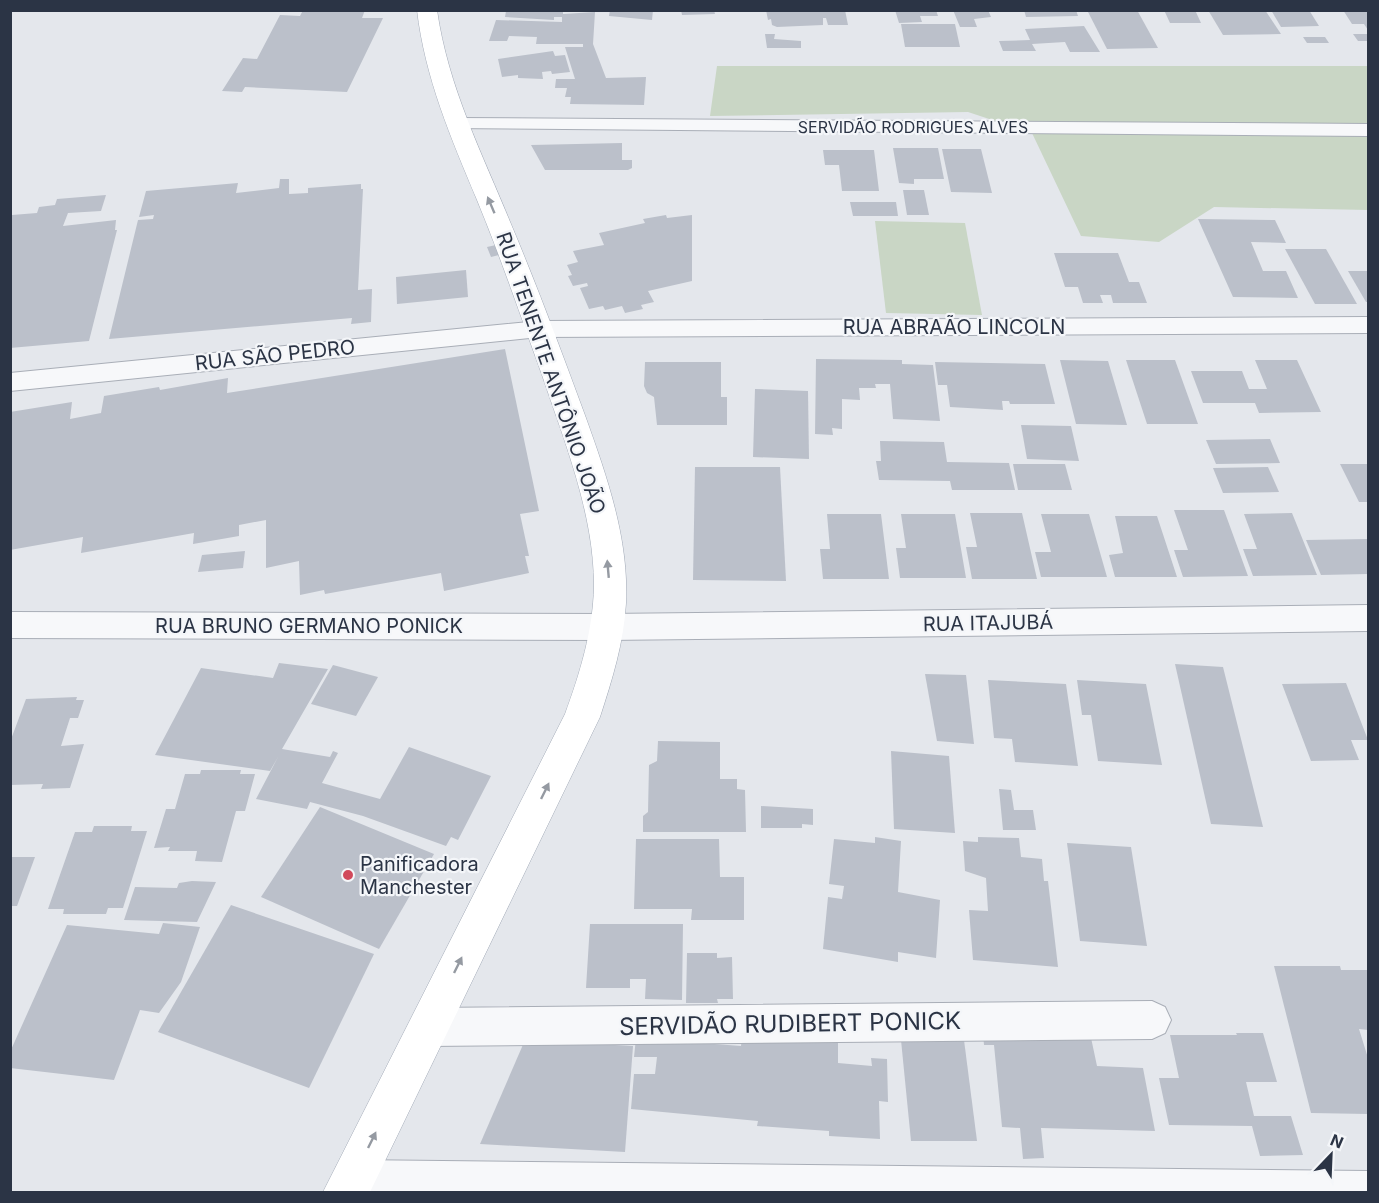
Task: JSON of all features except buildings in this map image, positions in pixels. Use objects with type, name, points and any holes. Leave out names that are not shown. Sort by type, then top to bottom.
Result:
[{"type":"main road","name":"RUA TENENTE ANTÔNIO JOÃO","points":[[349,1187],[582,717],[599,668],[607,627],[610,585],[605,528],[594,483],[502,231],[457,124],[440,74],[427,10]]},
{"type":"street","name":"SERVIDÃO RODRIGUES ALVES","points":[[457,124],[1368,130]]},
{"type":"street","name":"RUA ABRAÃO LINCOLN","points":[[539,328],[1368,325]]},
{"type":"street","name":"RUA SÃO PEDRO","points":[[10,382],[539,328]]},
{"type":"street","name":"RUA ITAJUBÁ","points":[[607,627],[1368,618]]},
{"type":"street","name":"RUA BRUNO GERMANO PONICK","points":[[10,625],[607,627]]},
{"type":"street","name":"SERVIDÃO RUDIBERT PONICK","points":[[428,1027],[1152,1020]]},
{"type":"street","points":[[349,1187],[1368,1192]]},
{"type":"green space","points":[[717,66],[1368,66],[1368,210],[1214,207],[1159,242],[1081,236],[1032,133],[968,112],[710,116]]},
{"type":"green space","points":[[875,221],[965,223],[982,315],[886,313]]},
{"type":"place","name":"Panificadora Manchester","points":[[348,875]]}]
